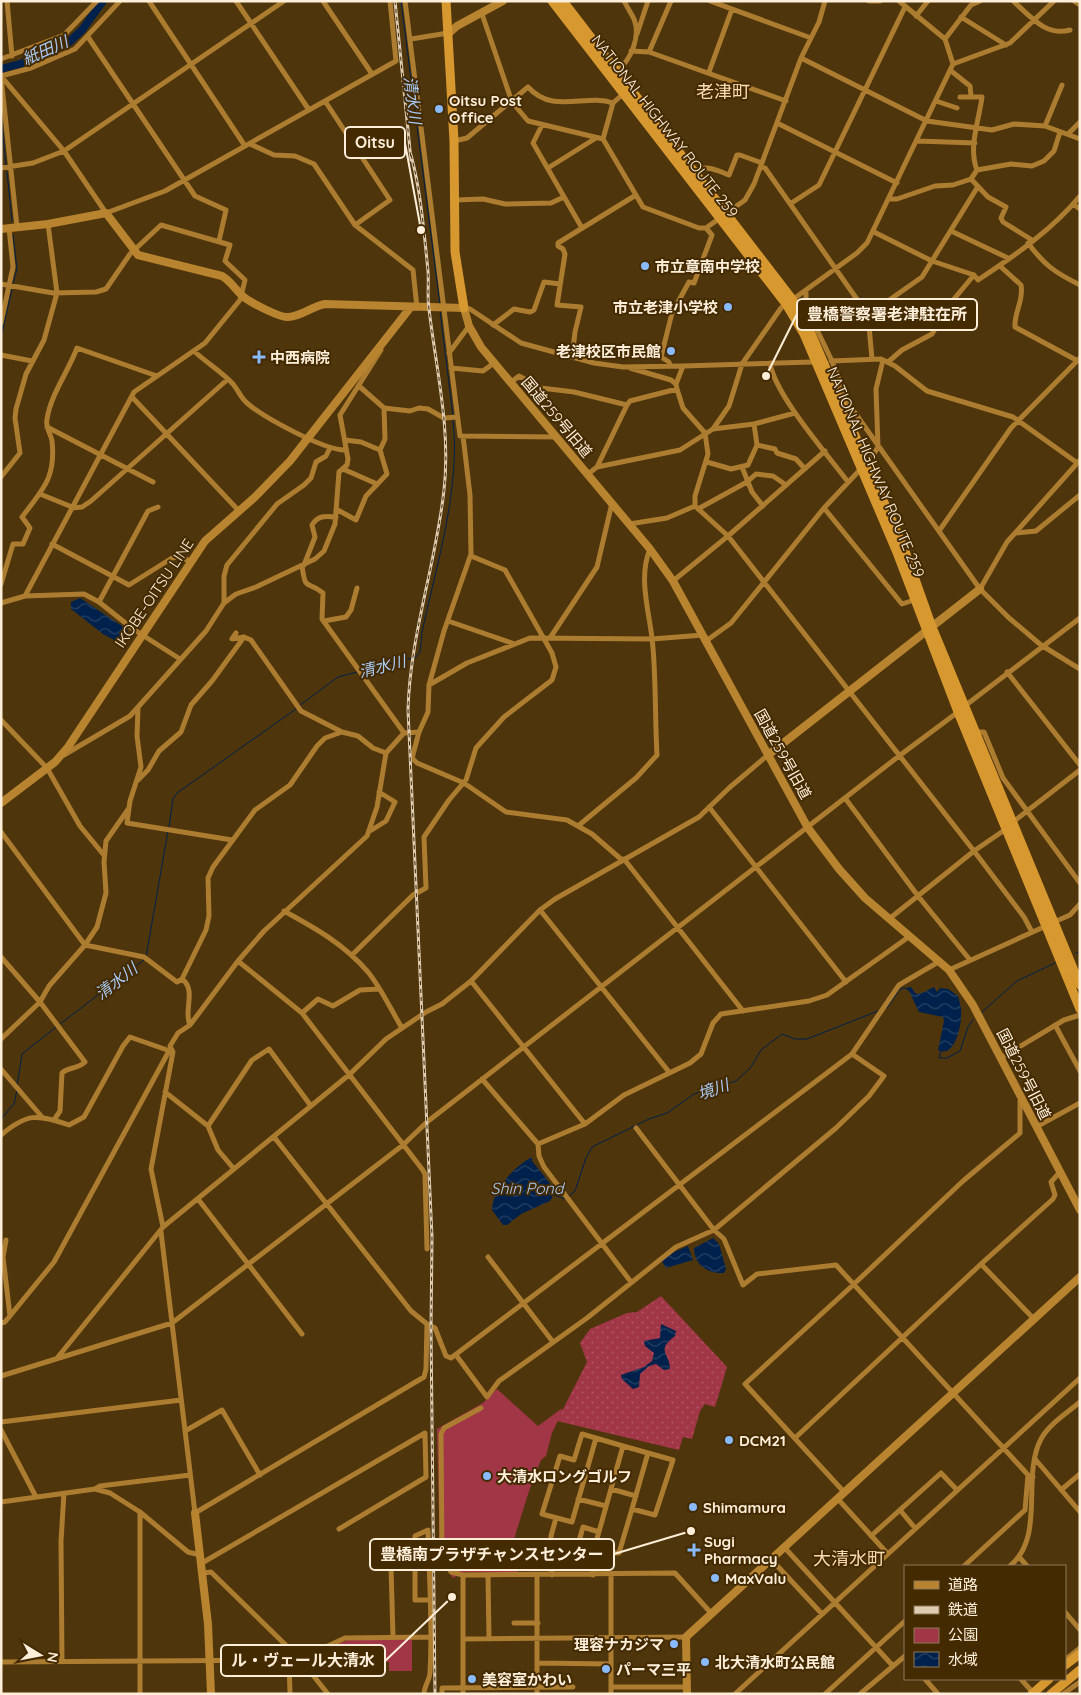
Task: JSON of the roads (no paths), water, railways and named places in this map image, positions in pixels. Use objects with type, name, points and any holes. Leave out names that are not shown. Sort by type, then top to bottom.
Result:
[{"type":"highway","points":[[446,1],[454,141],[455,252],[464,308]]},
{"type":"highway","name":"NATIONAL HIGHWAY ROUTE 259","points":[[552,1],[623,94],[724,216],[809,329],[868,461],[905,551],[929,629],[958,712],[1010,826],[1050,924],[1080,1009]]},
{"type":"highway","name":"NATIONAL HIGHWAY ROUTE 259","points":[[563,1],[694,172],[724,216]]},
{"type":"highway","name":"NATIONAL HIGHWAY ROUTE 259","points":[[789,301],[896,550],[914,600],[966,705],[1010,826]]},
{"type":"highway","name":"NATIONAL HIGHWAY ROUTE 259","points":[[1050,924],[1080,985]]},
{"type":"highway","points":[[1066,1664],[1080,1654]]},
{"type":"highway","points":[[1050,1694],[1080,1670]]},
{"type":"highway","points":[[1058,1694],[1080,1677]]},
{"type":"highway","points":[[1031,1693],[1048,1680]]},
{"type":"street","points":[[7,1],[12,56]]},
{"type":"street","points":[[1,59],[64,35],[96,1]]},
{"type":"street","points":[[1,76],[31,68],[66,54],[88,37],[120,1]]},
{"type":"street","points":[[149,1],[248,145],[274,156],[294,156],[314,164],[356,225],[413,270],[414,308]]},
{"type":"street","points":[[236,1],[309,110]]},
{"type":"street","points":[[1,168],[33,163],[64,151],[284,1]]},
{"type":"street","points":[[323,1],[372,74]]},
{"type":"street","points":[[9,228],[48,224],[106,213],[142,201],[248,145],[396,61],[390,1]]},
{"type":"street","points":[[405,1],[411,39],[440,307],[451,368],[454,418],[460,436],[557,437]]},
{"type":"street","points":[[411,39],[449,33],[457,26],[503,1]]},
{"type":"street","points":[[624,1],[634,20],[635,36]]},
{"type":"street","points":[[617,71],[626,64],[648,1]]},
{"type":"street","points":[[649,52],[671,1]]},
{"type":"street","points":[[710,1],[811,38]]},
{"type":"street","points":[[482,14],[512,102],[528,121],[603,140],[643,207],[699,228],[706,228],[744,200],[762,165],[801,58],[819,22],[824,1]]},
{"type":"street","points":[[869,1],[880,1]]},
{"type":"street","points":[[899,1],[944,39],[953,64]]},
{"type":"street","points":[[916,16],[928,1]]},
{"type":"street","points":[[944,39],[971,5],[980,1]]},
{"type":"street","points":[[1013,1],[1045,29],[1063,32],[1070,30]]},
{"type":"street","points":[[713,429],[729,406],[742,364],[775,315],[789,301],[857,253],[874,232],[953,64],[1006,45],[1054,1]]},
{"type":"street","points":[[1074,1],[1080,5]]},
{"type":"street","points":[[790,204],[819,185],[905,7]]},
{"type":"street","points":[[709,72],[732,9]]},
{"type":"street","points":[[961,18],[1006,45]]},
{"type":"street","points":[[88,37],[195,196],[226,210],[219,241]]},
{"type":"street","points":[[631,51],[649,52],[786,100]]},
{"type":"street","points":[[801,58],[927,121],[976,126],[992,130],[1014,124],[1044,126],[1080,139]]},
{"type":"street","points":[[950,70],[970,86],[971,96]]},
{"type":"street","points":[[1,76],[64,151],[133,251],[138,255],[222,276],[229,280],[242,295],[283,317],[290,318],[317,305],[325,304],[464,308],[470,309],[521,343],[594,363],[623,367],[671,380],[676,386],[683,408],[704,433],[707,462],[695,496],[696,508],[728,536],[1024,916],[1032,932]]},
{"type":"street","points":[[1,76],[9,167],[9,228],[13,267],[1,323]]},
{"type":"street","points":[[1044,126],[1062,85]]},
{"type":"street","points":[[454,141],[467,138],[528,87],[540,98],[567,102],[605,100],[613,103]]},
{"type":"street","points":[[603,140],[613,103],[623,94]]},
{"type":"street","points":[[890,199],[897,199],[935,186],[953,186],[972,180],[977,170],[974,162],[976,126],[982,97],[960,98]]},
{"type":"street","points":[[325,101],[390,200],[356,225]]},
{"type":"street","points":[[936,101],[957,108]]},
{"type":"street","points":[[1068,134],[1080,122]]},
{"type":"street","points":[[777,124],[897,183]]},
{"type":"street","points":[[542,125],[532,143],[582,228]]},
{"type":"street","points":[[977,170],[1011,164],[1032,166],[1044,161],[1054,151],[1060,132]]},
{"type":"street","points":[[548,168],[596,138]]},
{"type":"street","points":[[917,142],[975,143]]},
{"type":"street","points":[[694,172],[702,167],[707,167],[729,175],[737,155],[740,154],[765,168],[868,315],[872,359]]},
{"type":"street","points":[[972,180],[976,188],[988,198],[1006,208],[1001,218],[1003,222],[1030,242],[1046,266],[1058,275],[1080,285]]},
{"type":"street","points":[[868,315],[922,277],[976,188]]},
{"type":"street","points":[[572,357],[581,307],[557,305],[565,251],[558,246],[558,243],[636,195]]},
{"type":"street","points":[[874,232],[932,261],[974,275],[978,280],[1000,266],[1030,242],[1080,196]]},
{"type":"street","points":[[456,200],[483,199],[505,204],[523,204],[550,203],[564,197]]},
{"type":"street","points":[[1073,204],[1080,209]]},
{"type":"street","points":[[1,477],[20,454],[15,418],[32,361],[44,340],[57,293],[48,224]]},
{"type":"street","points":[[1,284],[57,293],[96,292],[106,288],[133,251],[161,225],[230,245],[225,261],[245,280],[240,300],[205,343],[195,352],[139,387],[132,397],[25,596]]},
{"type":"street","points":[[670,366],[669,362],[661,358],[672,313],[690,282],[694,283],[712,234],[706,228]]},
{"type":"street","points":[[951,231],[1008,258]]},
{"type":"street","points":[[939,532],[978,473],[1018,420],[1079,360],[1015,327],[1015,320],[1022,300],[1021,286],[1000,266]]},
{"type":"street","points":[[429,685],[467,663],[512,643],[530,638],[705,638],[731,623],[824,508],[868,461],[878,447],[876,389],[886,361],[932,334],[954,299],[974,275]]},
{"type":"street","points":[[493,325],[514,309],[530,312],[534,310],[544,282],[560,284]]},
{"type":"street","points":[[806,290],[806,307],[848,403],[980,589],[1041,646],[1080,669]]},
{"type":"street","name":"IKOBE-OITSU LINE","points":[[1,803],[55,762],[68,747],[205,541],[290,461],[385,339],[414,308]]},
{"type":"street","name":"国道259号旧道","points":[[464,308],[470,326],[481,347],[650,549],[673,581],[808,828],[839,869],[889,919],[949,970],[973,1005],[1080,1210]]},
{"type":"street","points":[[449,354],[470,326]]},
{"type":"street","points":[[55,762],[130,716],[206,631],[224,603],[236,594],[256,587],[315,559],[324,551],[336,517],[339,472],[347,465],[340,415],[383,346],[385,339]]},
{"type":"street","points":[[1,584],[13,544],[23,544],[30,528],[22,517],[50,478],[53,453],[52,438],[47,427],[47,418],[56,393],[77,348],[157,376]]},
{"type":"street","points":[[195,352],[228,379],[245,401],[254,409],[330,448],[346,450]]},
{"type":"street","points":[[1,356],[32,361]]},
{"type":"street","points":[[58,1358],[162,1230],[350,1074],[386,1039],[426,1012],[442,1004],[471,980],[540,910],[555,899],[699,818],[768,755],[848,690],[980,589],[992,564],[1078,461],[1018,420],[927,391],[886,361],[872,359],[830,361]]},
{"type":"street","points":[[623,367],[812,362]]},
{"type":"street","points":[[451,368],[483,371],[494,363]]},
{"type":"street","points":[[770,363],[772,376],[795,413],[848,482]]},
{"type":"street","points":[[676,386],[683,366]]},
{"type":"street","points":[[510,382],[519,376],[541,388],[574,392],[627,405]]},
{"type":"street","points":[[40,494],[72,508],[82,507],[92,501],[228,379]]},
{"type":"street","points":[[359,386],[384,408],[410,411],[419,408],[428,409],[440,417],[454,418]]},
{"type":"street","points":[[597,467],[630,401],[676,386]]},
{"type":"street","points":[[132,397],[239,511]]},
{"type":"street","points":[[336,509],[356,520],[362,502],[387,474],[380,450],[384,439],[384,408]]},
{"type":"street","points":[[328,410],[330,413],[340,415]]},
{"type":"street","points":[[588,474],[597,467],[680,450],[713,429],[754,424],[795,413]]},
{"type":"street","points":[[707,462],[731,469],[742,467],[751,461],[757,445],[754,424]]},
{"type":"street","points":[[47,427],[153,482]]},
{"type":"street","points":[[463,436],[470,495],[471,556],[448,621],[429,685],[428,712],[419,732],[412,758],[417,763],[464,783],[506,812],[567,820],[592,834],[623,860],[743,1011]]},
{"type":"street","points":[[345,440],[361,442],[380,450]]},
{"type":"street","points":[[757,445],[775,449],[777,453],[796,459],[804,469]]},
{"type":"street","points":[[224,603],[224,576],[227,565],[278,504],[311,478],[316,462],[326,456],[330,448]]},
{"type":"street","points":[[673,581],[764,506],[825,451]]},
{"type":"street","points":[[742,467],[748,476],[747,482],[764,506]]},
{"type":"street","points":[[343,470],[377,484]]},
{"type":"street","points":[[629,524],[659,520],[696,508],[747,482],[756,474],[773,476],[786,485]]},
{"type":"street","points":[[1016,533],[1032,532],[1038,529],[1080,495]]},
{"type":"street","points":[[550,638],[597,568],[612,503]]},
{"type":"street","points":[[99,602],[148,511],[158,507]]},
{"type":"street","points":[[824,508],[902,604],[914,600]]},
{"type":"street","points":[[336,517],[320,516],[315,519],[312,525],[315,536],[303,565],[304,582],[307,586],[323,592],[324,621],[404,733]]},
{"type":"street","points":[[52,544],[129,585],[172,558],[178,557],[191,561]]},
{"type":"street","points":[[578,826],[656,759],[652,639],[645,593],[647,557],[650,549]]},
{"type":"street","points":[[352,956],[413,895],[426,888],[424,837],[449,800],[464,783],[471,769],[474,751],[504,717],[552,680],[555,661],[505,570],[471,556]]},
{"type":"street","points":[[324,621],[346,617],[351,610],[357,588]]},
{"type":"street","points":[[1,603],[25,596],[76,593],[90,596],[180,659]]},
{"type":"street","points":[[966,705],[1080,618]]},
{"type":"street","points":[[448,621],[512,643]]},
{"type":"street","points":[[236,633],[232,639],[244,637],[251,640],[298,707],[342,732],[358,736],[373,748],[386,753]]},
{"type":"street","points":[[137,782],[148,770],[159,751],[181,732],[191,705],[212,682],[244,637]]},
{"type":"street","points":[[1007,672],[1080,766]]},
{"type":"street","points":[[138,707],[137,736],[141,767],[128,808],[127,820],[129,824],[232,840]]},
{"type":"street","points":[[1,1376],[172,1322],[403,1145],[427,1122],[523,1047],[958,712]]},
{"type":"street","points":[[1,720],[47,768],[80,826],[104,854]]},
{"type":"street","points":[[1,832],[85,945],[146,959],[178,982],[182,979],[206,930],[209,916],[208,878],[232,840],[255,810],[290,785],[317,746],[325,738],[342,732]]},
{"type":"street","points":[[210,1694],[211,1660],[202,1564],[162,1230],[151,1169],[165,1092],[171,1051],[170,1046],[178,1033],[190,1024],[238,961],[284,911],[367,836],[370,831],[379,792],[386,753],[404,733],[419,732]]},
{"type":"street","points":[[976,732],[984,732],[1003,778],[1080,883]]},
{"type":"street","points":[[889,919],[1080,770]]},
{"type":"street","points":[[370,831],[386,821],[395,802],[379,792]]},
{"type":"street","points":[[845,798],[918,896],[970,960]]},
{"type":"street","points":[[710,807],[846,982]]},
{"type":"street","points":[[1,1039],[40,1002],[49,986],[85,945],[97,927],[104,906],[104,854],[106,841],[128,808]]},
{"type":"street","points":[[949,970],[1070,915],[1080,904]]},
{"type":"street","points":[[540,910],[669,1072]]},
{"type":"street","points":[[284,911],[316,928],[352,956],[368,973],[402,1028]]},
{"type":"street","points":[[538,1144],[585,1124],[624,1095],[669,1072],[686,1066],[701,1054],[718,1016],[731,1011],[743,1011],[809,1001],[827,995],[910,936]]},
{"type":"street","points":[[1,956],[40,1002],[85,1062],[80,1067],[65,1070],[62,1073],[60,1110],[54,1120]]},
{"type":"street","points":[[238,961],[302,1013],[425,1174],[427,1249]]},
{"type":"street","points":[[274,1137],[411,1311],[426,1324],[435,1328],[446,1356],[451,1358],[852,1054],[899,985],[940,961]]},
{"type":"street","points":[[182,979],[186,982],[189,993],[187,1019],[190,1024]]},
{"type":"street","points":[[471,980],[585,1124]]},
{"type":"street","points":[[302,1013],[318,999],[333,1006],[360,990],[379,990]]},
{"type":"street","points":[[1000,1058],[1055,1025],[1080,1015]]},
{"type":"street","points":[[1055,1025],[1080,1071]]},
{"type":"street","points":[[1,1135],[23,1118],[42,1117],[68,1125],[84,1117],[123,1046],[130,1037],[171,1051]]},
{"type":"street","points":[[208,1126],[252,1060],[269,1049],[311,1106]]},
{"type":"street","points":[[1,1322],[10,1316],[54,1262],[171,1051]]},
{"type":"street","points":[[456,1355],[487,1397],[500,1381],[676,1247],[714,1230],[836,1128],[869,1096],[884,1076],[852,1054]]},
{"type":"street","points":[[1,1068],[42,1117]]},
{"type":"street","points":[[482,1079],[538,1144],[539,1156],[544,1167],[631,1282]]},
{"type":"street","points":[[165,1092],[208,1126],[218,1150],[234,1169]]},
{"type":"street","points":[[844,1492],[744,1384],[963,1181],[1020,1133],[1018,1110],[1020,1101],[1023,1101]]},
{"type":"street","points":[[1036,1127],[1080,1102]]},
{"type":"street","points":[[636,1128],[714,1230],[724,1239],[743,1285],[758,1274],[834,1264],[952,1394],[1030,1476],[1030,1520],[1020,1558],[1011,1565]]},
{"type":"street","points":[[796,1438],[1053,1199],[1055,1195],[1051,1182],[1060,1172]]},
{"type":"street","points":[[198,1199],[302,1334]]},
{"type":"street","points":[[6,1240],[3,1257],[4,1294],[10,1316]]},
{"type":"street","points":[[488,1257],[553,1342]]},
{"type":"street","points":[[981,1264],[1034,1319]]},
{"type":"street","points":[[463,1639],[611,1639],[686,1636],[1080,1277]]},
{"type":"street","points":[[195,1513],[424,1377],[426,1369],[426,1324]]},
{"type":"street","points":[[735,1694],[1080,1378]]},
{"type":"street","points":[[1,1422],[181,1400]]},
{"type":"street","points":[[965,1565],[1025,1510],[1030,1476],[1045,1433],[1080,1402]]},
{"type":"street","points":[[480,1408],[444,1428],[441,1434],[442,1556],[451,1572],[463,1575],[675,1573],[711,1613]]},
{"type":"street","points":[[185,1431],[222,1410],[260,1474]]},
{"type":"street","points":[[1,1430],[36,1497]]},
{"type":"street","points":[[202,1564],[425,1433],[426,1477],[338,1528]]},
{"type":"street","points":[[596,1438],[572,1522],[542,1514],[560,1456],[574,1460],[582,1434],[596,1438],[623,1446],[672,1460],[654,1515],[632,1509]]},
{"type":"street","points":[[593,1574],[593,1553],[623,1446]]},
{"type":"street","points":[[593,1553],[619,1553],[648,1453]]},
{"type":"street","points":[[1035,1458],[1080,1512]]},
{"type":"street","points":[[871,1536],[941,1473],[957,1490]]},
{"type":"street","points":[[1061,1490],[1080,1474]]},
{"type":"street","points":[[1,1502],[96,1489],[100,1486],[190,1475]]},
{"type":"street","points":[[96,1489],[118,1497],[140,1512],[188,1552],[200,1555]]},
{"type":"street","points":[[611,1489],[636,1496]]},
{"type":"street","points":[[62,1662],[61,1541],[64,1493]]},
{"type":"street","points":[[837,1498],[887,1554]]},
{"type":"street","points":[[578,1499],[606,1506]]},
{"type":"street","points":[[900,1510],[916,1528]]},
{"type":"street","points":[[140,1512],[140,1694]]},
{"type":"street","points":[[552,1575],[551,1536],[556,1518]]},
{"type":"street","points":[[551,1553],[576,1552],[583,1527],[599,1532]]},
{"type":"street","points":[[424,1694],[430,1672],[430,1600],[428,1530],[415,1536],[415,1600],[430,1600]]},
{"type":"street","points":[[784,1546],[893,1666]]},
{"type":"street","points":[[770,1558],[822,1614]]},
{"type":"street","points":[[1020,1558],[1026,1565]]},
{"type":"street","points":[[393,1637],[391,1567],[415,1566]]},
{"type":"street","points":[[203,1573],[211,1572],[300,1659],[328,1694]]},
{"type":"street","points":[[611,1574],[611,1694]]},
{"type":"street","points":[[463,1575],[463,1691]]},
{"type":"street","points":[[488,1575],[489,1638]]},
{"type":"street","points":[[537,1575],[537,1694]]},
{"type":"street","points":[[1066,1613],[1080,1630]]},
{"type":"street","points":[[825,1694],[904,1622]]},
{"type":"street","points":[[514,1623],[538,1623]]},
{"type":"street","points":[[611,1687],[687,1690],[686,1636]]},
{"type":"street","points":[[1,1662],[289,1660],[300,1659],[346,1638],[430,1637]]},
{"type":"street","points":[[1066,1659],[1080,1648]]},
{"type":"street","points":[[860,1694],[904,1657]]},
{"type":"street","points":[[289,1660],[290,1694]]},
{"type":"street","points":[[538,1663],[611,1664]]},
{"type":"street","points":[[926,1680],[938,1694]]},
{"type":"street","points":[[1022,1680],[1031,1693],[1042,1680]]},
{"type":"street","points":[[1063,1694],[1080,1682]]},
{"type":"street","points":[[442,1694],[442,1688],[463,1691],[573,1686]]},
{"type":"water","points":[[80,598],[128,630],[126,637],[118,642],[103,634],[71,609],[71,602]]},
{"type":"water","points":[[911,987],[916,994],[934,987],[937,992],[940,988],[948,989],[958,996],[961,1011],[960,1028],[956,1041],[948,1050],[944,1052],[938,1050],[944,1021],[943,1017],[919,1012],[909,991],[905,988]]},
{"type":"water","name":"Shin Pond","points":[[532,1157],[532,1161],[556,1191],[550,1201],[521,1214],[507,1225],[503,1225],[492,1210],[493,1202],[500,1187],[512,1172]]},
{"type":"water","points":[[713,1238],[719,1244],[726,1269],[724,1273],[707,1270],[696,1259],[694,1248]]},
{"type":"water","points":[[688,1246],[693,1260],[666,1268],[662,1261],[674,1252]]},
{"type":"water","points":[[661,1324],[676,1331],[675,1336],[669,1341],[665,1349],[670,1369],[664,1370],[656,1364],[649,1366],[640,1374],[639,1387],[633,1389],[622,1379],[621,1375],[644,1367],[652,1361],[654,1353],[645,1346],[644,1341],[660,1338]]},
{"type":"waterway","name":"紙田川","points":[[1,69],[23,63],[30,56],[67,44],[82,30],[103,1]]},
{"type":"waterway","name":"清水川","points":[[401,1],[440,305]]},
{"type":"waterway","points":[[1,117],[6,165]]},
{"type":"waterway","points":[[7,172],[12,221]]},
{"type":"waterway","points":[[13,235],[17,269],[13,283]]},
{"type":"waterway","points":[[1,337],[12,289]]},
{"type":"waterway","name":"清水川","points":[[440,311],[453,416]]},
{"type":"waterway","name":"清水川","points":[[361,671],[416,657],[420,652],[422,632],[446,527],[454,472],[453,420]]},
{"type":"waterway","name":"清水川","points":[[299,706],[338,677],[357,672]]},
{"type":"waterway","name":"清水川","points":[[169,827],[173,799],[177,793],[296,709]]},
{"type":"waterway","name":"清水川","points":[[146,957],[168,831]]},
{"type":"waterway","name":"境川","points":[[1076,953],[1080,951]]},
{"type":"waterway","name":"清水川","points":[[60,1024],[144,960]]},
{"type":"waterway","name":"境川","points":[[982,1012],[1017,981],[1055,963]]},
{"type":"waterway","name":"境川","points":[[887,1008],[900,989],[905,988]]},
{"type":"waterway","name":"境川","points":[[568,1197],[575,1191],[586,1158],[592,1147],[649,1119],[667,1113],[694,1094],[736,1081],[751,1067],[761,1050],[782,1034],[795,1039],[807,1039],[878,1011]]},
{"type":"waterway","name":"境川","points":[[941,1050],[939,1058],[947,1058],[960,1051],[968,1027],[973,1020]]},
{"type":"waterway","name":"清水川","points":[[17,1086],[22,1054],[56,1027]]},
{"type":"waterway","name":"清水川","points":[[1,1119],[14,1104],[17,1090]]},
{"type":"waterway","name":"境川","points":[[554,1195],[565,1199]]},
{"type":"railway","points":[[395,1],[411,160]]},
{"type":"railway","points":[[411,155],[422,212],[428,271],[428,304],[442,399],[446,444],[444,490],[413,654],[408,710],[432,1237],[431,1330],[435,1694]]},
{"type":"place","name":"Oitsu Post Office","points":[[439,109]]},
{"type":"place","name":"Oitsu","points":[[421,230]]},
{"type":"place","name":"市立章南中学校","points":[[645,266]]},
{"type":"place","name":"市立老津小学校","points":[[728,307]]},
{"type":"place","name":"老津校区市民館","points":[[671,351]]},
{"type":"place","name":"中西病院","points":[[259,357]]},
{"type":"place","name":"豊橋警察署老津駐在所","points":[[766,376]]},
{"type":"place","name":"DCM21","points":[[729,1440]]},
{"type":"place","name":"大清水ロングゴルフ","points":[[487,1476]]},
{"type":"place","name":"Shimamura","points":[[693,1507]]},
{"type":"place","name":"豊橋南プラザチャンスセンター","points":[[691,1531]]},
{"type":"place","name":"Sugi Pharmacy","points":[[694,1550]]},
{"type":"place","name":"MaxValu","points":[[715,1578]]},
{"type":"place","name":"ル・ヴェール大清水","points":[[452,1597]]},
{"type":"place","name":"理容ナカジマ","points":[[674,1644]]},
{"type":"place","name":"北大清水町公民館","points":[[705,1662]]},
{"type":"place","name":"パーマ三平","points":[[606,1669]]},
{"type":"place","name":"美容室かわい","points":[[472,1679]]},
{"type":"district","name":"老津町","points":[[723,91]]},
{"type":"district","name":"大清水町","points":[[849,1558]]}]
